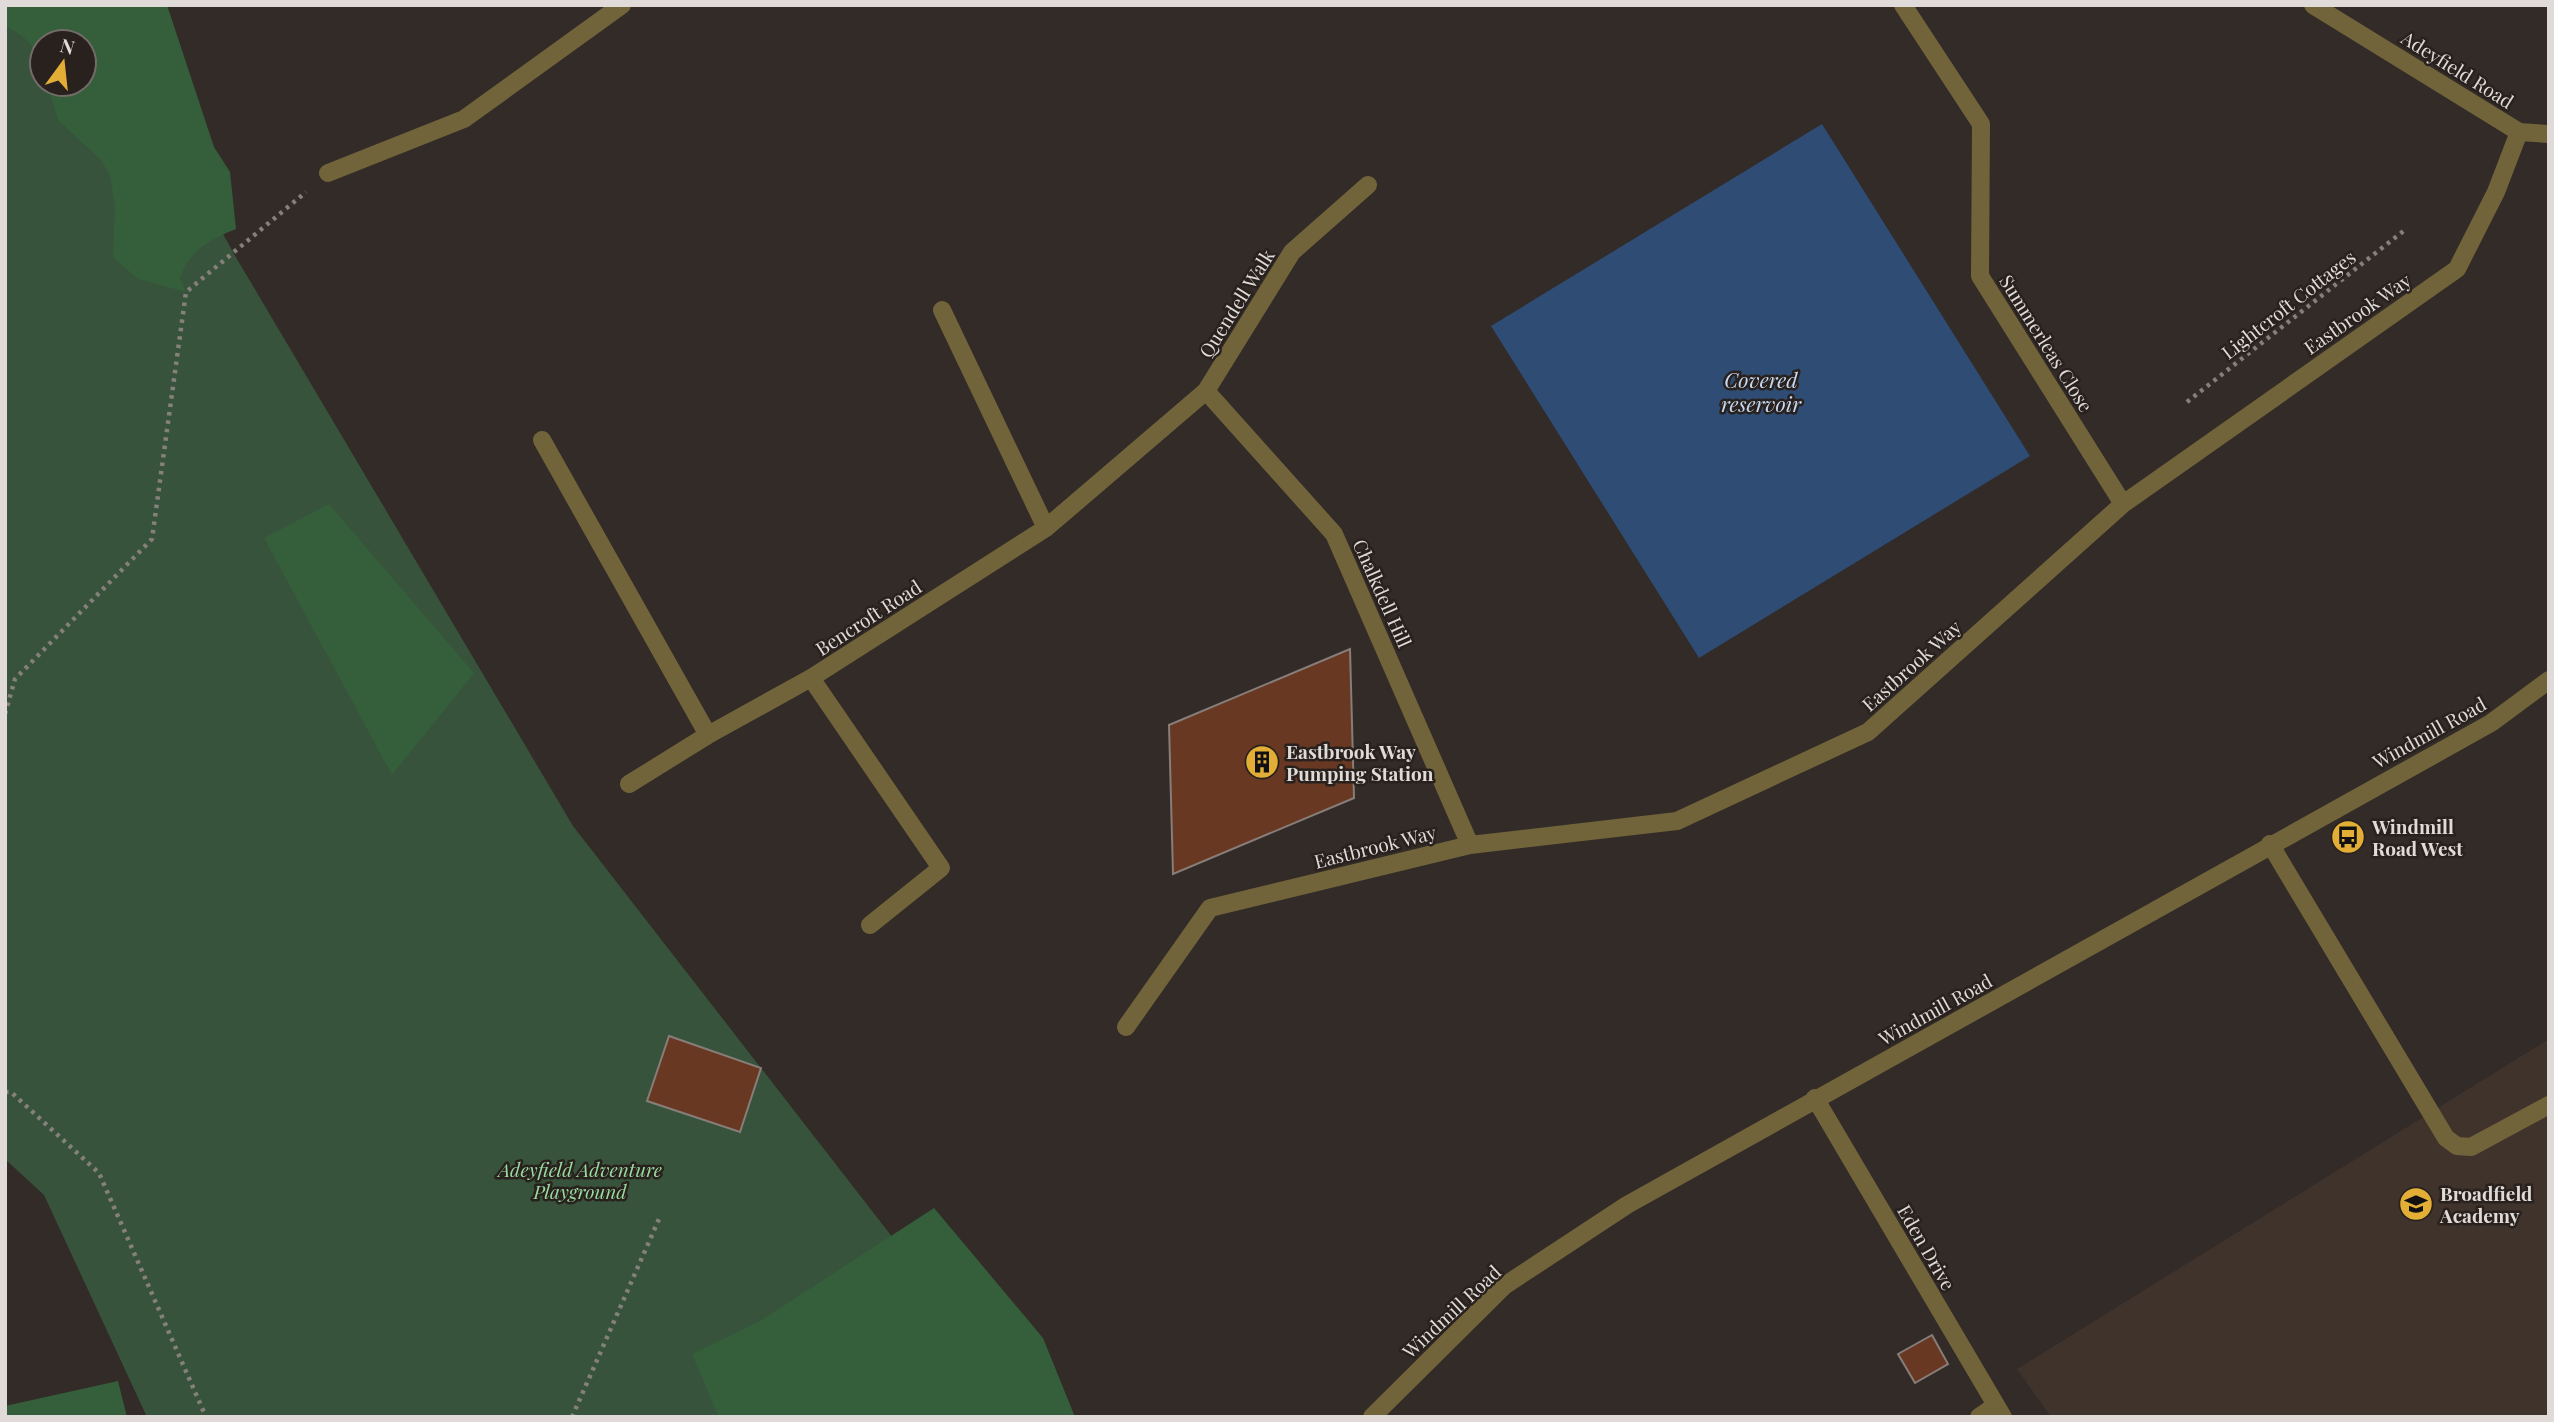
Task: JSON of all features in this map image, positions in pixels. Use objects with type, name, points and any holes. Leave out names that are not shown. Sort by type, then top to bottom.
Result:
[{"type":"street","points":[[328,173],[464,119],[622,5]]},
{"type":"street","name":"Summerleas Close","points":[[1903,5],[1981,124],[1980,275],[2123,503]]},
{"type":"street","name":"Adeyfield Road","points":[[2313,5],[2519,132],[2549,134]]},
{"type":"street","name":"Eastbrook Way","points":[[1126,1027],[1210,908],[1470,845],[1677,821],[1868,732],[2123,503],[2457,269],[2496,192],[2519,132]]},
{"type":"street","name":"Quendell Walk","points":[[1206,391],[1292,252],[1368,185]]},
{"type":"street","points":[[942,310],[1046,528]]},
{"type":"street","name":"Bencroft Road","points":[[629,784],[708,734],[811,678],[1046,528],[1206,391]]},
{"type":"street","name":"Chalkdell Hill","points":[[1206,391],[1334,534],[1470,845]]},
{"type":"street","points":[[542,440],[708,734]]},
{"type":"street","points":[[811,678],[941,869],[870,925]]},
{"type":"street","name":"Windmill Road","points":[[1372,1417],[1504,1286],[1627,1205],[2491,723],[2549,680]]},
{"type":"street","points":[[2270,844],[2446,1138],[2457,1146],[2471,1147],[2549,1105]]},
{"type":"street","name":"Eden Drive","points":[[1815,1098],[1999,1411]]},
{"type":"street","points":[[1979,1417],[1999,1411]]},
{"type":"path","points":[[5,714],[15,679],[152,539],[186,292],[328,173]]},
{"type":"path","name":"Lightcroft Cottages","points":[[2186,402],[2406,229]]},
{"type":"path","points":[[5,1092],[11,1092],[100,1173],[206,1417]]},
{"type":"path","points":[[572,1417],[659,1219]]},
{"type":"shaded area","name":"Broadfield Academy","points":[[2549,1039],[2549,1417],[2051,1417],[2017,1369]]},
{"type":"green space","name":"Adeyfield Adventure Playground","points":[[5,5],[98,5],[234,254],[573,826],[1032,1417],[147,1417],[44,1195],[5,1159]]},
{"type":"green space","points":[[5,5],[167,5],[214,147],[230,172],[236,229],[209,242],[189,260],[180,278],[186,292],[138,279],[113,257],[115,206],[110,175],[100,159],[58,120],[51,98],[98,98],[98,28],[28,28],[28,41],[5,26]]},
{"type":"green space","points":[[329,504],[474,673],[392,775],[264,538]]},
{"type":"green space","points":[[934,1208],[1043,1338],[1075,1417],[719,1417],[692,1354],[760,1321]]},
{"type":"green space","points":[[118,1381],[127,1417],[5,1417],[5,1406]]},
{"type":"water","name":"Covered reservoir","points":[[1822,124],[2030,456],[1699,658],[1491,326]]},
{"type":"building","name":"Eastbrook Way Pumping Station","points":[[1350,649],[1354,798],[1173,874],[1169,725]]},
{"type":"building","points":[[669,1036],[761,1068],[740,1132],[647,1101]]},
{"type":"building","points":[[1932,1335],[1948,1364],[1915,1383],[1898,1354]]},
{"type":"place","name":"Eastbrook Way Pumping Station","points":[[1262,762]]},
{"type":"place","name":"Windmill Road West","points":[[2348,837]]},
{"type":"place","name":"Broadfield Academy","points":[[2416,1204]]}]
